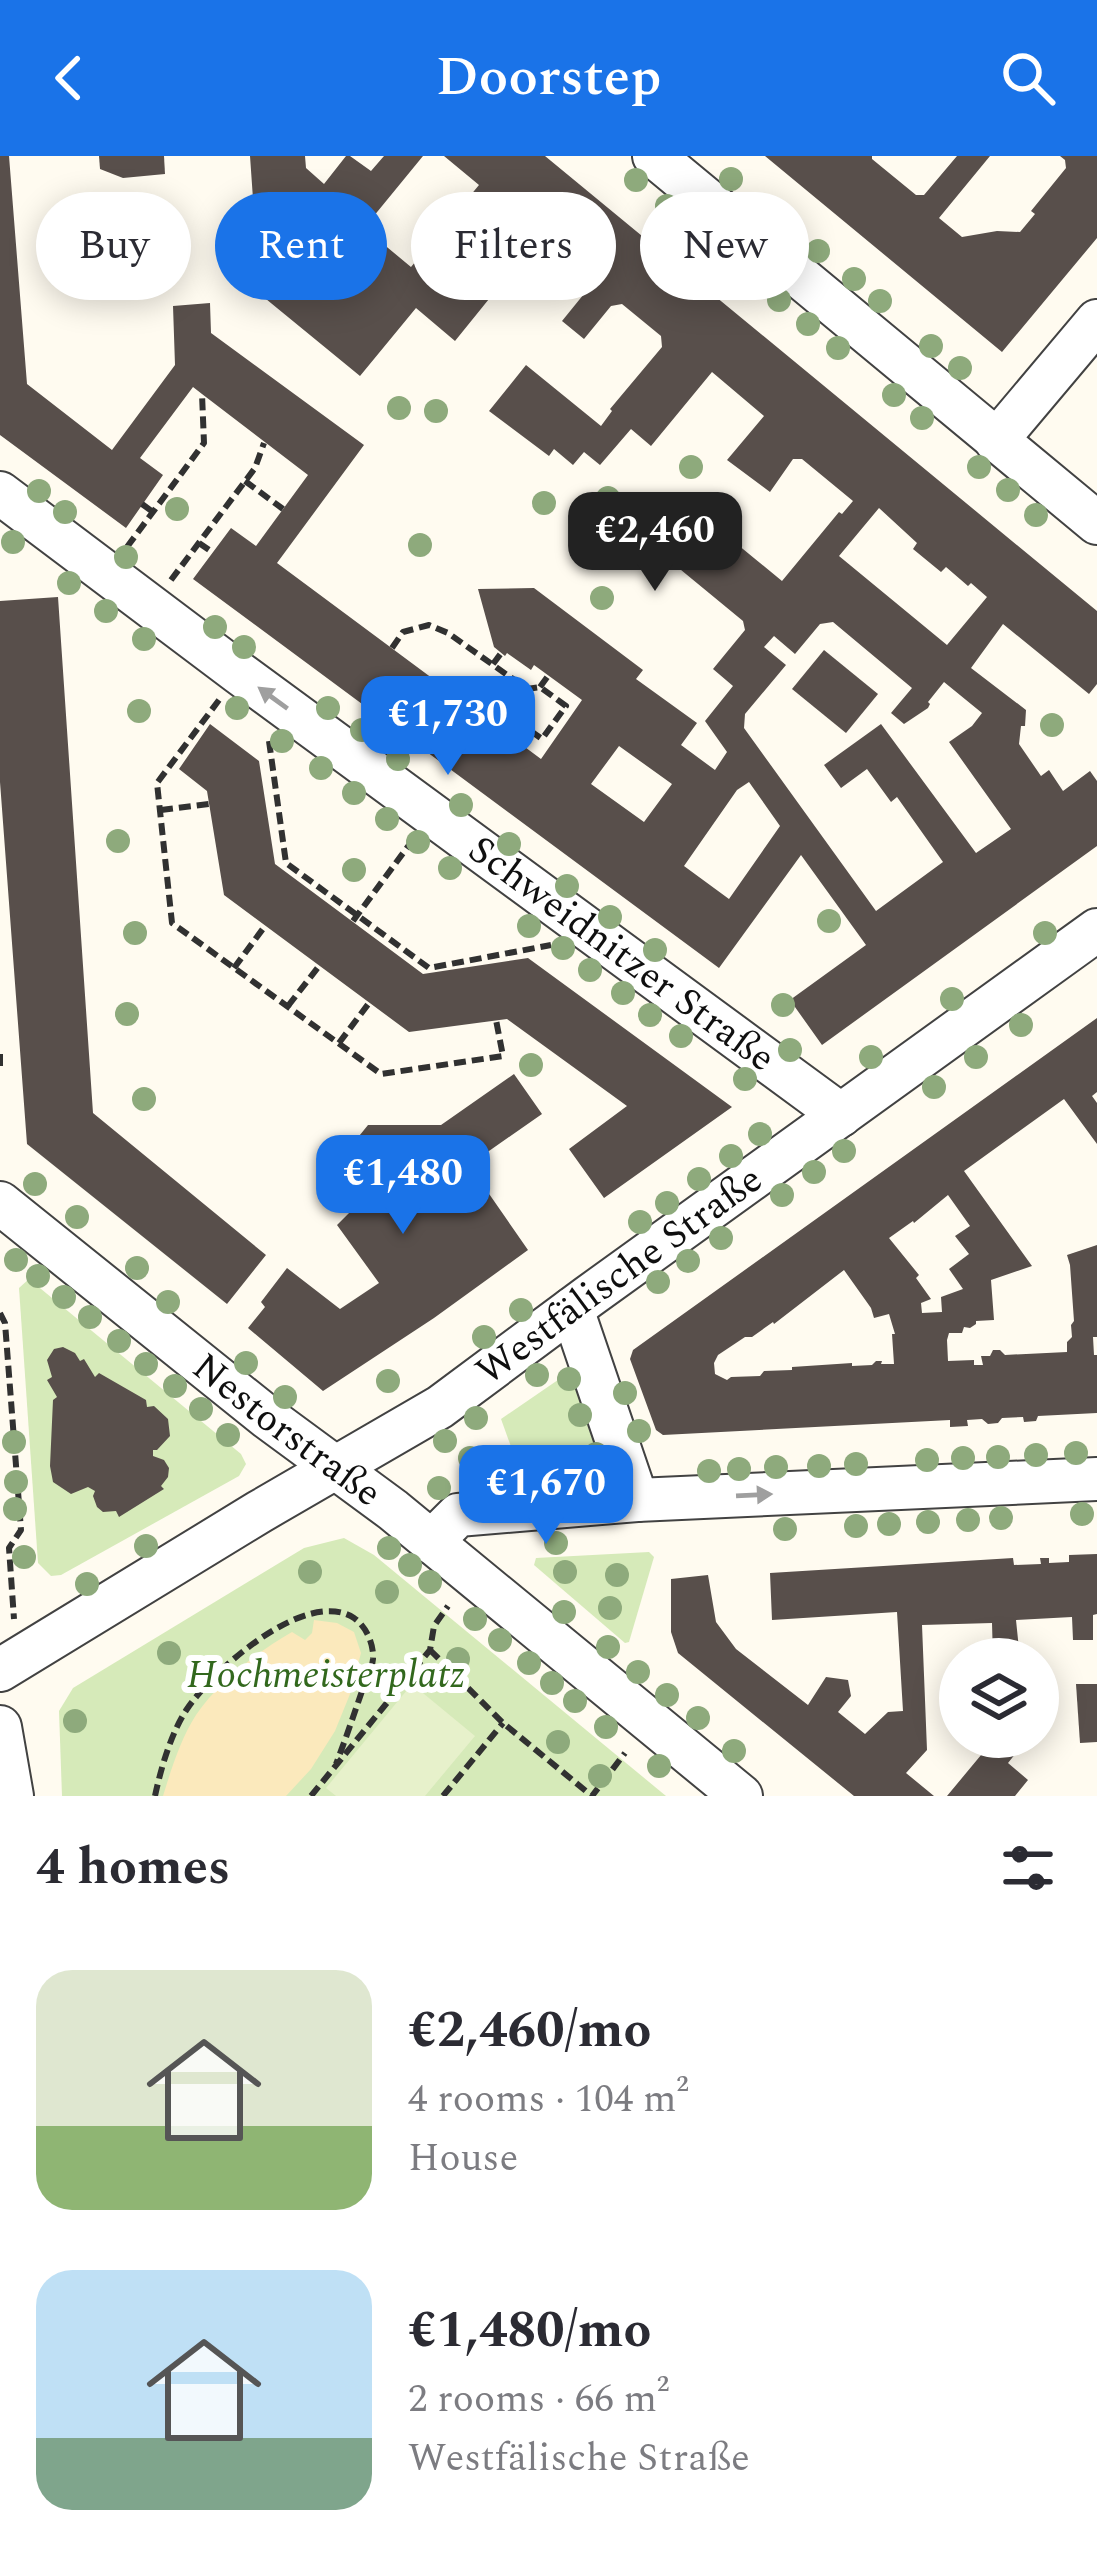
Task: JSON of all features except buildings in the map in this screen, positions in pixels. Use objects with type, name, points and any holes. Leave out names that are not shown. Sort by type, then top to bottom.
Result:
[{"type":"street","points":[[654,156],[1097,523]]},
{"type":"street","points":[[997,441],[1097,321]]},
{"type":"street","name":"Schweidnitzer Straße","points":[[0,494],[841,1115]]},
{"type":"street","name":"Westfälische Straße","points":[[0,1670],[440,1407],[1097,930]]},
{"type":"street","name":"Nestorstraße","points":[[0,1203],[431,1542],[741,1796]]},
{"type":"street","points":[[572,1309],[637,1500]]},
{"type":"street","points":[[431,1542],[458,1515],[637,1500],[1097,1479]]},
{"type":"street","points":[[0,1727],[12,1796]]},
{"type":"path","points":[[106,574],[204,443],[202,394]]},
{"type":"path","points":[[151,608],[255,468],[264,443]]},
{"type":"path","points":[[245,481],[283,509]]},
{"type":"path","points":[[142,504],[153,512]]},
{"type":"path","points":[[199,543],[212,552]]},
{"type":"path","points":[[392,648],[403,632],[429,625],[448,633],[526,688],[540,687],[566,706],[542,739],[529,729],[519,742]]},
{"type":"path","points":[[493,664],[502,652]]},
{"type":"path","points":[[540,687],[548,676]]},
{"type":"path","points":[[250,681],[157,783],[172,923],[380,1075],[503,1056],[496,1020]]},
{"type":"path","points":[[250,681],[286,863],[355,918],[429,968],[596,936]]},
{"type":"path","points":[[551,727],[560,733]]},
{"type":"path","points":[[160,810],[209,804]]},
{"type":"path","points":[[355,918],[394,865]]},
{"type":"path","points":[[234,968],[265,926]]},
{"type":"path","points":[[288,1007],[319,966]]},
{"type":"path","points":[[339,1044],[369,1003]]},
{"type":"path","points":[[0,1054],[0,1066]]},
{"type":"path","points":[[0,1313],[5,1323],[21,1530],[9,1548],[12,1583]]},
{"type":"path","points":[[310,1796],[430,1650],[434,1626],[448,1606]]},
{"type":"path","points":[[154,1796],[186,1710],[239,1656],[304,1613],[334,1610],[358,1620],[371,1640],[373,1660],[337,1764]]},
{"type":"path","points":[[430,1650],[502,1723],[592,1796],[625,1754]]},
{"type":"path","points":[[442,1796],[502,1723]]},
{"type":"green space","points":[[29,1279],[241,1454],[246,1464],[239,1476],[61,1575],[51,1576],[38,1563],[19,1288]]},
{"type":"green space","points":[[571,1371],[604,1464],[518,1466],[501,1419]]},
{"type":"green space","name":"Hochmeisterplatz","points":[[344,1538],[374,1555],[666,1796],[62,1796],[59,1711],[73,1688],[304,1548]]},
{"type":"green space","points":[[649,1552],[654,1557],[625,1643],[534,1565],[536,1558]]},
{"type":"green space","points":[[412,1684],[475,1736],[425,1796],[336,1796],[326,1788]]},
{"type":"sand","points":[[314,1620],[337,1623],[354,1632],[361,1653],[335,1731],[311,1769],[286,1796],[163,1796],[186,1734],[216,1690],[292,1632],[305,1640]]}]
